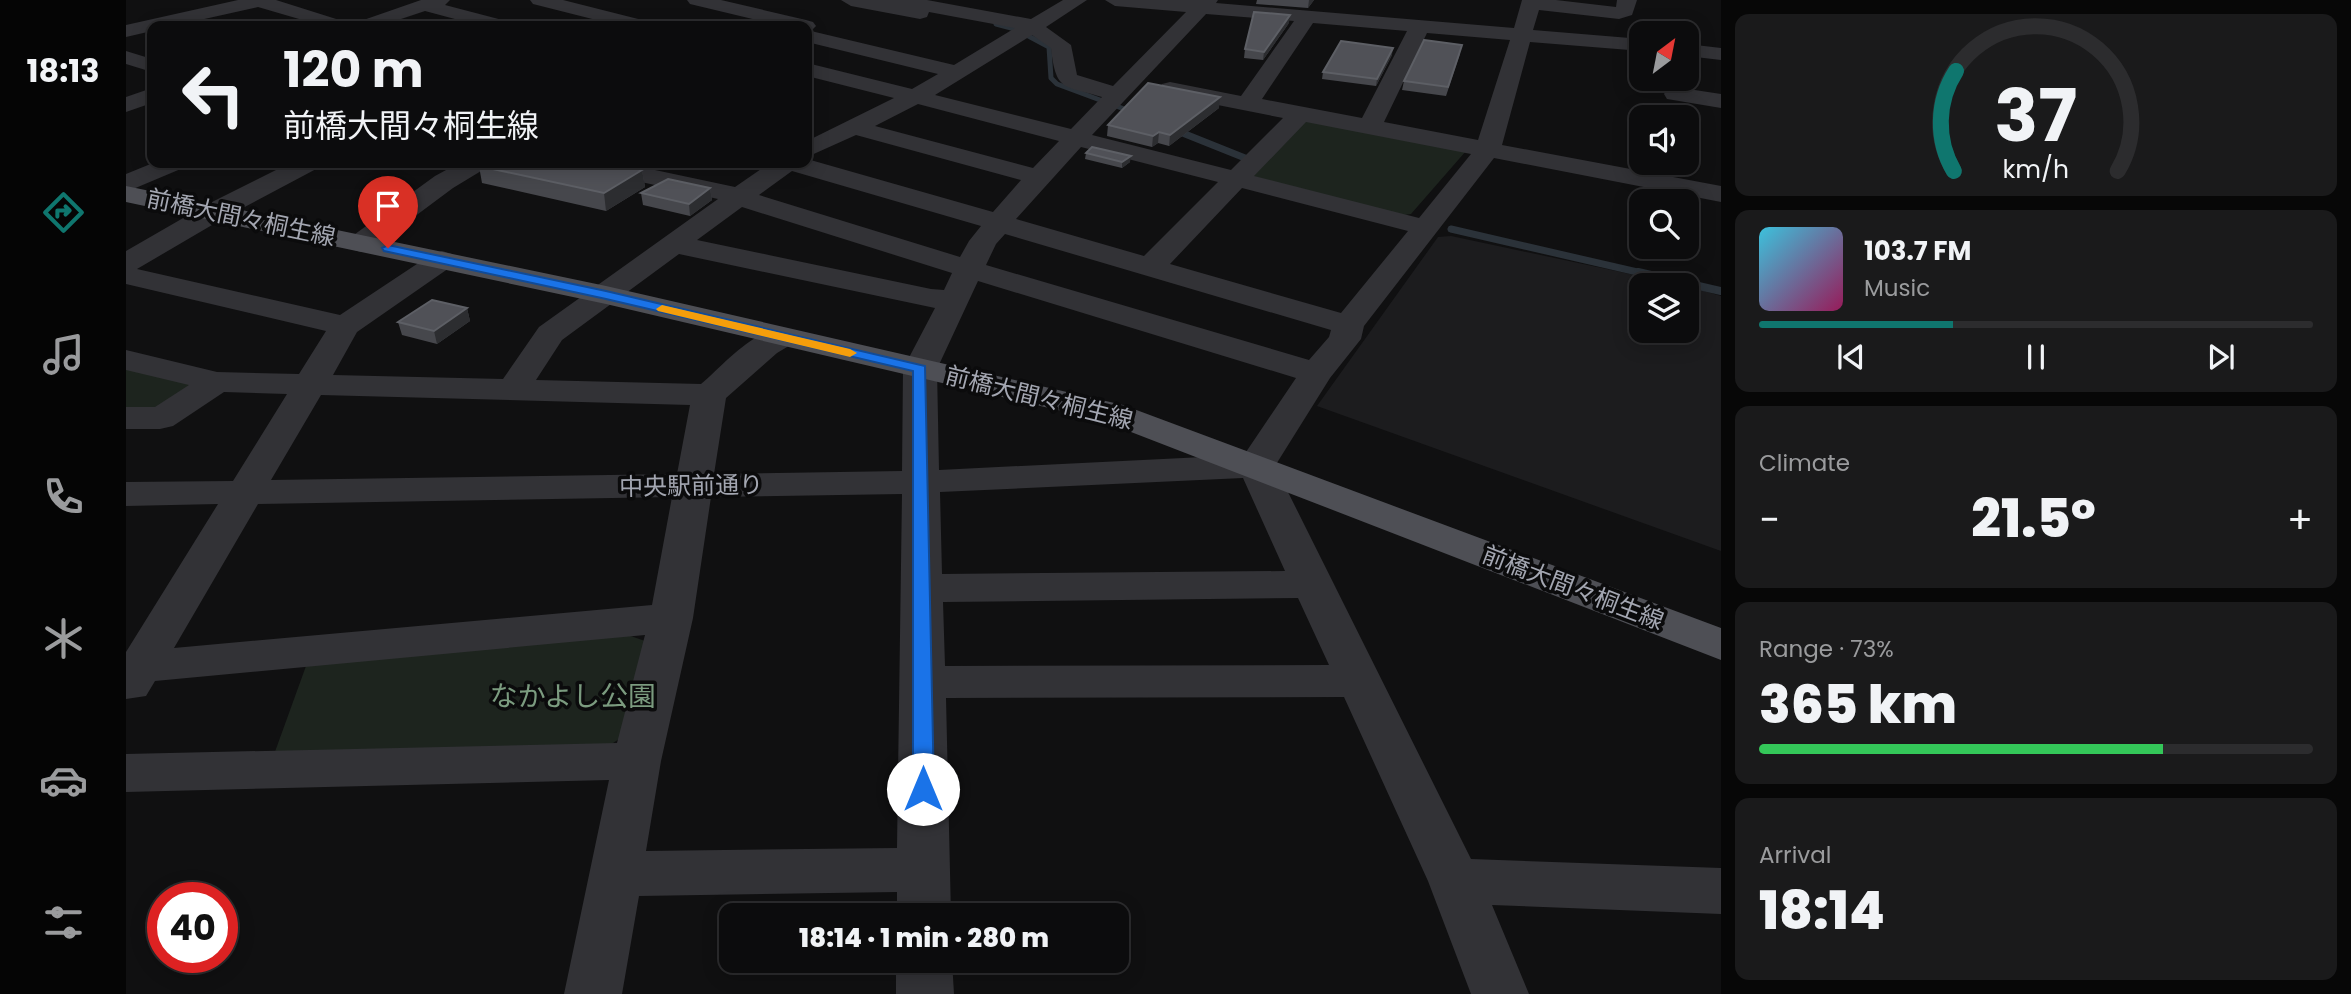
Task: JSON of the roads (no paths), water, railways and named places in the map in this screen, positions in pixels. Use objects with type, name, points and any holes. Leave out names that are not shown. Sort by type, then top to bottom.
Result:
[{"type":"main road","name":"前橋大間々桐生線","points":[[126,194],[606,295],[1111,412],[1721,646]]},
{"type":"street","points":[[697,0],[789,21]]},
{"type":"street","points":[[702,21],[763,0]]},
{"type":"street","points":[[850,0],[1027,32]]},
{"type":"street","points":[[896,0],[1027,32],[1061,45],[1065,75],[1069,80],[1115,95],[1247,104],[1488,149],[1629,168]]},
{"type":"street","points":[[812,148],[915,97],[1077,0]]},
{"type":"street","points":[[1115,0],[1205,3],[1308,16],[1629,44]]},
{"type":"street","points":[[1358,20],[1369,0]]},
{"type":"street","points":[[1500,994],[1455,881],[1256,466],[1316,373],[1345,339],[1348,325],[1423,227],[1488,149],[1532,2],[1619,13],[1625,11],[1627,0]]},
{"type":"street","points":[[177,21],[266,1],[328,21]]},
{"type":"street","points":[[376,21],[432,3],[488,21]]},
{"type":"street","points":[[618,874],[923,893],[924,682],[920,369],[983,241],[1009,208],[1205,3]]},
{"type":"street","points":[[816,27],[876,5]]},
{"type":"street","points":[[530,17],[571,8],[623,21]]},
{"type":"street","points":[[1247,104],[1308,16]]},
{"type":"street","points":[[1370,126],[1420,26]]},
{"type":"street","points":[[816,27],[957,72]]},
{"type":"street","points":[[1699,51],[1721,54]]},
{"type":"street","points":[[812,70],[1076,138],[1247,168],[1423,227]]},
{"type":"street","points":[[812,87],[835,76]]},
{"type":"street","points":[[1690,91],[1721,101]]},
{"type":"street","points":[[126,105],[147,97]]},
{"type":"street","points":[[1150,267],[1300,114]]},
{"type":"street","points":[[853,127],[1039,177]]},
{"type":"street","points":[[126,184],[163,168]]},
{"type":"street","points":[[126,263],[214,212],[299,168]]},
{"type":"street","points":[[361,243],[444,182],[468,168]]},
{"type":"street","points":[[611,168],[720,191],[962,285]]},
{"type":"street","points":[[514,388],[550,334],[779,168]]},
{"type":"street","points":[[811,168],[1348,325]]},
{"type":"street","points":[[1676,175],[1721,194]]},
{"type":"street","points":[[673,244],[962,285],[1316,373]]},
{"type":"street","points":[[130,676],[310,387],[345,326],[442,260]]},
{"type":"street","points":[[126,275],[345,326]]},
{"type":"street","points":[[593,994],[618,874],[637,761],[671,618],[709,396],[765,346],[780,337]]},
{"type":"street","points":[[126,360],[217,382],[310,387],[514,388],[709,396]]},
{"type":"street","points":[[126,418],[160,418],[170,415],[217,382]]},
{"type":"street","name":"中央駅前通り","points":[[126,494],[922,482],[1256,466]]},
{"type":"street","points":[[923,588],[1312,584]]},
{"type":"street","points":[[130,676],[671,618]]},
{"type":"street","points":[[924,682],[1361,681]]},
{"type":"street","points":[[126,773],[637,761]]},
{"type":"street","points":[[1455,881],[1721,891]]},
{"type":"street","points":[[924,973],[925,994]]},
{"type":"waterway","points":[[996,24],[1015,29],[1049,47],[1051,78],[1057,84],[1135,113]]},
{"type":"waterway","points":[[1175,130],[1255,162]]},
{"type":"waterway","points":[[1451,229],[1642,273]]},
{"type":"waterway","points":[[1638,272],[1721,291]]},
{"type":"park label","name":"なかよし公園","points":[[573,696]]}]
